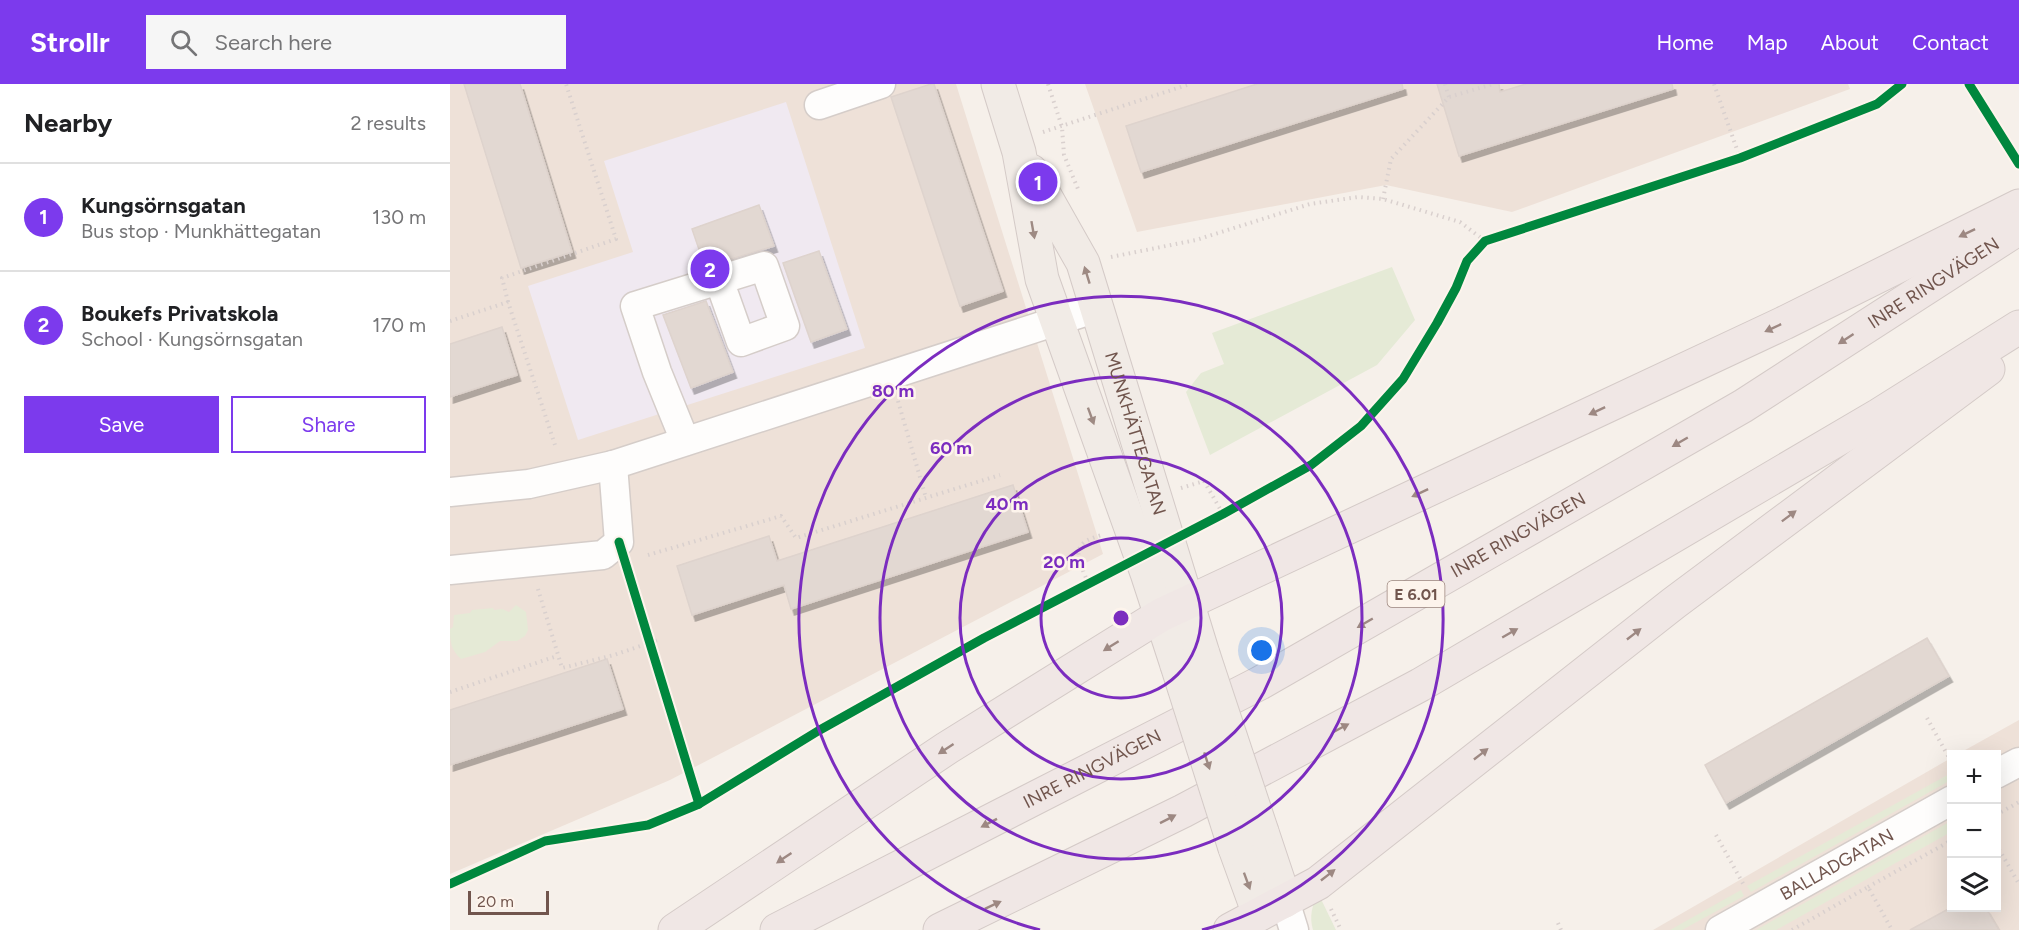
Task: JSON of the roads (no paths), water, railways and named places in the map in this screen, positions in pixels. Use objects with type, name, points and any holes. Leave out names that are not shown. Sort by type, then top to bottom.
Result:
[{"type":"highway","points":[[675,930],[946,748],[1174,609],[1773,328],[2019,206]]},
{"type":"highway","name":"INRE RINGVÄGEN","points":[[777,930],[1260,682],[1743,406],[2019,228]]},
{"type":"highway","points":[[940,930],[1183,811],[1420,686],[1879,415],[2019,327]]},
{"type":"highway","points":[[1230,930],[1275,919],[1317,883],[1674,603],[2019,347]]},
{"type":"main road","name":"MUNKHÄTTEGATAN","points":[[998,84],[1017,146],[1042,279],[1174,609]]},
{"type":"main road","name":"MUNKHÄTTEGATAN","points":[[1017,146],[1083,263],[1097,308],[1174,609],[1275,919]]},
{"type":"street","points":[[819,105],[881,84]]},
{"type":"street","points":[[685,441],[657,372],[635,306],[719,280]]},
{"type":"street","points":[[450,492],[530,484],[613,465],[1097,308]]},
{"type":"street","points":[[450,570],[603,555],[619,542],[613,465]]},
{"type":"street","points":[[2001,771],[2019,762]]},
{"type":"street","name":"BALLADGATAN","points":[[1720,930],[1947,803]]},
{"type":"place","name":"Kungsörnsgatan","points":[[1038,182]]},
{"type":"place","name":"Boukefs Privatskola","points":[[710,269]]}]
